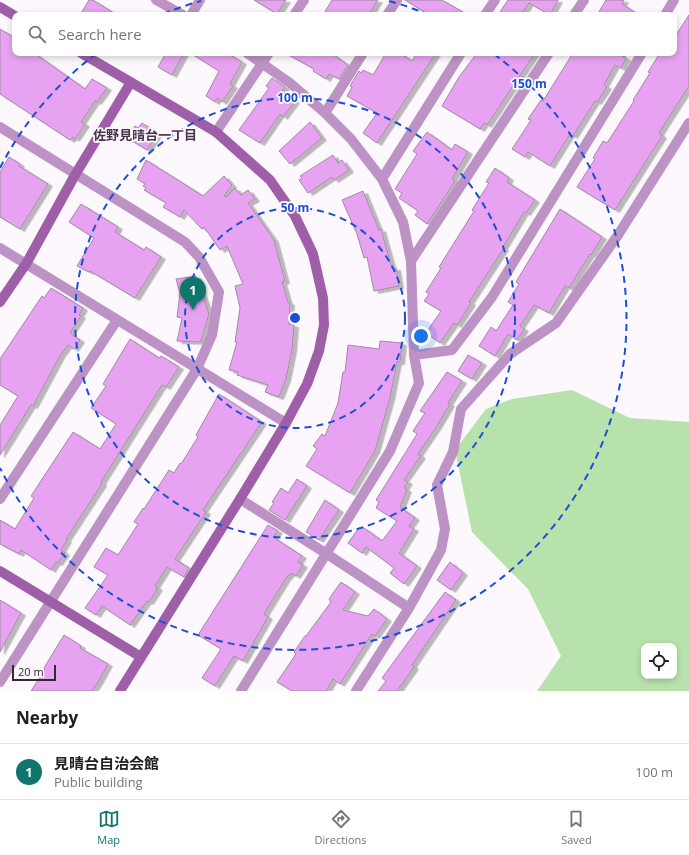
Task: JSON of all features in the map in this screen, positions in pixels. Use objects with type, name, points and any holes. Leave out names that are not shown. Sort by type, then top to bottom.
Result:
[{"type":"street","points":[[156,0],[178,12]]},
{"type":"street","points":[[193,12],[200,0]]},
{"type":"street","points":[[296,12],[304,0]]},
{"type":"street","points":[[389,12],[397,0]]},
{"type":"street","points":[[487,12],[495,0]]},
{"type":"street","points":[[576,12],[584,0]]},
{"type":"street","points":[[667,12],[674,0]]},
{"type":"street","points":[[0,7],[12,14]]},
{"type":"street","points":[[86,56],[216,132],[270,180],[295,216],[313,254],[323,298],[324,325],[319,351],[307,384],[286,423],[240,499],[120,691]]},
{"type":"street","points":[[241,691],[390,451],[419,383],[414,355],[411,261],[403,222],[382,179],[351,138],[325,113],[290,83],[252,56]]},
{"type":"street","points":[[216,132],[267,56]]},
{"type":"street","points":[[325,113],[361,56]]},
{"type":"street","points":[[382,179],[459,56]]},
{"type":"street","points":[[411,261],[547,56]]},
{"type":"street","points":[[414,355],[452,350],[492,298],[640,56]]},
{"type":"street","points":[[0,302],[26,264],[75,174],[131,82]]},
{"type":"street","points":[[356,691],[409,608],[441,550],[445,529],[437,485],[452,452],[461,409],[510,354],[556,323],[618,234],[689,123]]},
{"type":"street","points":[[0,127],[185,242],[199,257],[219,292],[212,335],[197,369],[0,682]]},
{"type":"street","points":[[0,248],[286,423]]},
{"type":"street","points":[[0,499],[117,320]]},
{"type":"street","points":[[240,499],[409,608]]},
{"type":"street","points":[[0,571],[141,657]]},
{"type":"green space","points":[[572,390],[630,418],[689,422],[689,691],[537,691],[561,656],[528,589],[472,532],[455,450],[486,409],[512,399]]},
{"type":"building","points":[[89,0],[93,0],[112,12],[82,12]]},
{"type":"building","points":[[254,0],[286,0],[278,12],[274,12]]},
{"type":"building","points":[[332,0],[378,0],[371,12],[325,12]]},
{"type":"building","points":[[405,0],[442,0],[463,12],[424,12]]},
{"type":"building","points":[[508,0],[558,0],[552,12],[545,12],[529,3],[523,12],[500,12]]},
{"type":"building","points":[[606,0],[624,0],[622,4],[634,12],[599,12]]},
{"type":"building","points":[[689,15],[689,86],[659,133],[662,136],[615,210],[577,187],[595,159],[593,158],[603,141],[607,143],[634,101],[633,100],[650,73],[648,72],[658,56],[677,56],[677,33]]},
{"type":"building","points":[[0,29],[12,36],[12,56],[38,56],[85,89],[92,79],[107,88],[97,102],[95,101],[81,122],[85,124],[75,139],[73,137],[70,140],[0,94]]},
{"type":"building","points":[[164,56],[182,56],[172,75],[158,67]]},
{"type":"building","points":[[195,56],[232,56],[242,62],[230,84],[233,86],[222,102],[217,98],[215,102],[206,96],[219,71]]},
{"type":"building","points":[[290,56],[335,56],[348,65],[339,79],[329,74],[326,79],[313,71],[314,69]]},
{"type":"building","points":[[384,56],[404,56],[412,61],[415,56],[434,56],[377,143],[363,133],[377,113],[347,96],[352,87],[350,86],[359,71],[361,73],[363,70],[373,75]]},
{"type":"building","points":[[475,56],[533,56],[487,125],[484,123],[480,129],[442,106],[459,77]]},
{"type":"building","points":[[571,56],[623,56],[626,58],[621,68],[615,65],[604,85],[607,87],[597,102],[595,101],[573,136],[570,134],[550,166],[528,152],[525,157],[512,149],[531,120],[528,119],[541,100],[543,101]]},
{"type":"building","points":[[272,78],[285,87],[282,91],[295,101],[283,117],[280,114],[260,143],[239,130],[269,88],[266,86]]},
{"type":"building","points":[[310,122],[322,138],[290,164],[279,151]]},
{"type":"building","points":[[142,123],[158,133],[147,150],[127,138],[135,126],[138,128]]},
{"type":"building","points":[[427,132],[452,150],[455,144],[468,152],[452,179],[455,181],[427,224],[415,215],[418,211],[399,198],[402,193],[395,189],[417,154],[413,151]]},
{"type":"building","points":[[333,155],[338,163],[342,160],[349,170],[334,180],[332,177],[308,193],[299,180],[302,178],[300,176]]},
{"type":"building","points":[[9,157],[20,164],[19,166],[48,184],[20,229],[0,217],[0,172]]},
{"type":"building","points":[[146,160],[203,196],[224,176],[232,185],[224,196],[226,197],[235,188],[241,195],[248,190],[255,199],[248,203],[274,240],[285,281],[282,282],[288,302],[290,303],[289,324],[294,325],[292,350],[286,379],[279,397],[265,392],[268,385],[237,375],[238,372],[229,370],[237,342],[235,342],[240,308],[235,286],[243,284],[227,246],[220,250],[204,227],[202,229],[184,210],[180,217],[163,207],[166,203],[144,190],[146,188],[143,186],[145,184],[137,179]]},
{"type":"building","points":[[495,168],[509,178],[507,182],[535,200],[526,213],[524,212],[503,247],[504,248],[469,302],[471,303],[457,325],[454,323],[440,343],[426,333],[441,311],[424,301],[429,294],[426,292],[441,268],[439,267],[474,211],[472,210],[489,183],[486,182]]},
{"type":"building","points":[[363,191],[379,230],[381,229],[392,268],[396,268],[399,286],[374,291],[367,257],[364,258],[357,234],[342,200]]},
{"type":"building","points":[[81,204],[118,227],[115,232],[144,250],[146,247],[161,257],[135,298],[90,271],[89,272],[77,266],[94,238],[69,222]]},
{"type":"building","points":[[560,209],[602,237],[569,288],[565,286],[549,313],[534,305],[520,326],[524,329],[517,340],[508,334],[495,356],[479,346],[491,327],[496,331],[513,305],[508,302],[519,284],[516,282]]},
{"type":"building","points":[[196,276],[209,314],[201,342],[177,341],[182,318],[177,317],[180,293],[176,279]]},
{"type":"building","points":[[51,288],[83,308],[79,315],[81,316],[70,333],[80,340],[74,349],[68,345],[61,354],[33,406],[31,405],[0,455],[0,425],[18,396],[0,385],[0,359],[42,296],[44,298]]},
{"type":"building","points":[[130,339],[159,358],[161,356],[179,367],[166,387],[162,385],[101,482],[102,484],[66,539],[67,540],[61,550],[65,553],[58,563],[56,562],[51,570],[21,550],[19,554],[0,544],[0,520],[15,529],[34,498],[31,496],[73,432],[100,449],[116,424],[91,408],[106,386],[103,384]]},
{"type":"building","points":[[380,341],[402,343],[400,362],[397,362],[390,398],[375,451],[350,493],[306,466],[317,449],[313,446],[322,434],[325,436],[338,403],[343,372],[345,372],[348,345],[379,349]]},
{"type":"building","points":[[468,355],[482,363],[472,379],[458,371]]},
{"type":"building","points":[[447,372],[462,381],[448,403],[450,404],[437,426],[418,454],[421,456],[404,480],[408,482],[404,488],[407,490],[400,507],[415,518],[409,526],[414,529],[399,553],[417,566],[404,584],[390,573],[394,568],[366,547],[362,553],[348,543],[359,528],[364,528],[382,541],[397,521],[376,508],[379,502],[376,500],[417,434],[413,431],[425,413],[420,411]]},
{"type":"building","points":[[219,394],[262,422],[203,510],[206,512],[175,559],[189,568],[184,577],[167,567],[155,586],[158,588],[149,602],[147,601],[130,625],[102,606],[96,615],[85,608],[108,575],[94,567],[106,548],[118,555],[138,524],[134,522],[143,508],[144,509],[169,470],[174,473],[180,463],[181,464],[198,437],[196,435]]},
{"type":"building","points":[[297,479],[307,486],[285,520],[269,510],[281,488],[288,493]]},
{"type":"building","points":[[325,500],[339,510],[319,540],[306,532]]},
{"type":"building","points":[[268,525],[278,531],[273,537],[302,556],[298,562],[303,565],[296,576],[291,573],[286,578],[264,614],[268,617],[243,661],[234,656],[215,686],[202,678],[221,649],[198,635]]},
{"type":"building","points":[[450,562],[463,573],[451,590],[437,580]]},
{"type":"building","points":[[341,582],[355,592],[343,610],[368,616],[374,609],[387,619],[375,636],[372,634],[340,684],[333,679],[326,691],[292,691],[277,682],[296,654],[294,652],[331,602],[329,599]]},
{"type":"building","points":[[445,592],[456,600],[412,665],[414,667],[397,691],[378,691],[386,681],[382,678]]},
{"type":"building","points":[[0,600],[21,613],[0,652]]},
{"type":"building","points":[[64,635],[81,646],[80,648],[108,664],[98,682],[92,691],[31,691],[45,669],[44,668]]},
{"type":"place","name":"見晴台自治会館","points":[[193,310]]},
{"type":"district","name":"佐野見晴台一丁目","points":[[145,135]]}]
